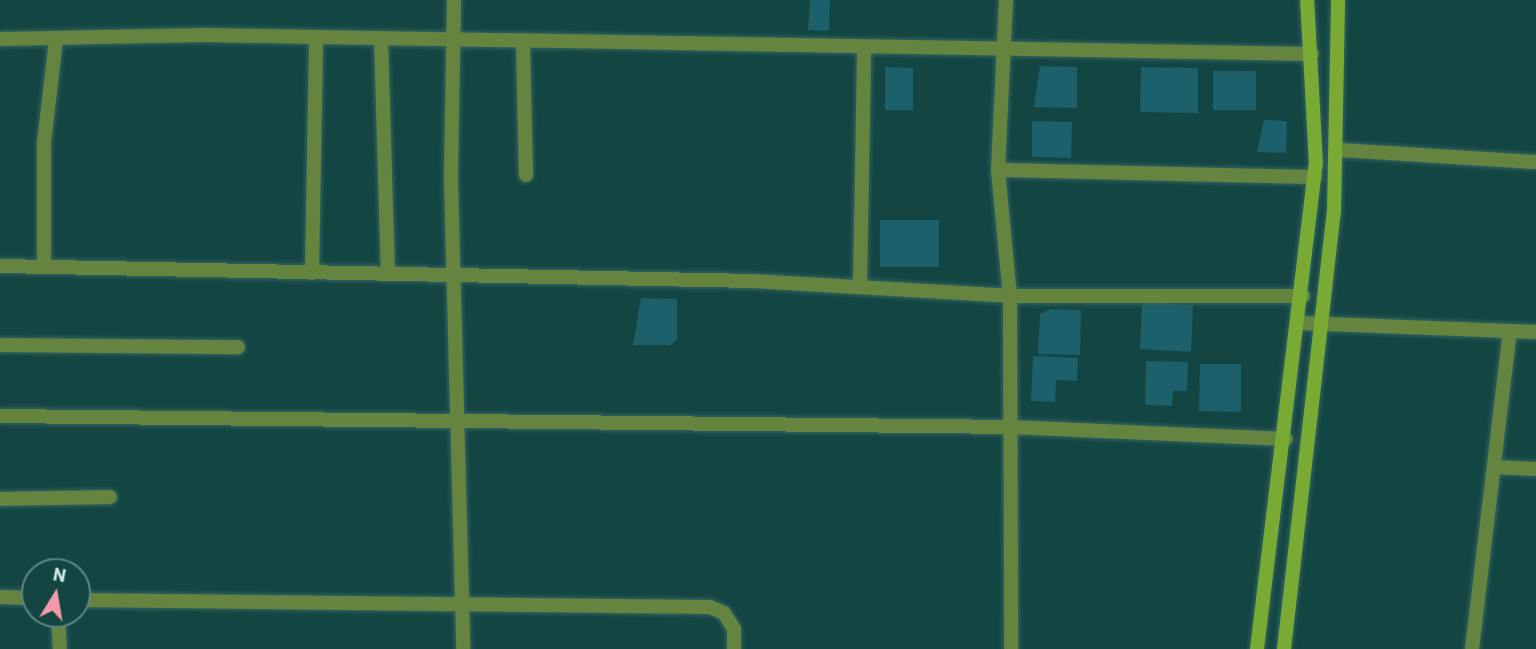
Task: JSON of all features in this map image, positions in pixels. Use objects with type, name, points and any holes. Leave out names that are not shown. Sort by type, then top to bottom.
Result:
[{"type":"main road","points":[[1257,649],[1286,439],[1315,177],[1312,54],[1307,0]]},
{"type":"main road","points":[[1284,649],[1324,324],[1339,150],[1338,0]]},
{"type":"street","points":[[454,0],[453,275],[466,600],[463,649]]},
{"type":"street","points":[[1006,0],[998,170],[1010,296],[1012,649]]},
{"type":"street","points":[[0,39],[316,38],[454,44],[864,48],[1004,53],[1312,54]]},
{"type":"street","points":[[312,273],[316,38]]},
{"type":"street","points":[[381,39],[388,274]]},
{"type":"street","points":[[44,266],[44,143],[56,40]]},
{"type":"street","points":[[523,44],[526,175]]},
{"type":"street","points":[[860,286],[864,48]]},
{"type":"street","points":[[1339,150],[1536,162]]},
{"type":"street","points":[[998,170],[1315,177]]},
{"type":"street","points":[[0,265],[860,286],[1010,296],[1303,296]]},
{"type":"street","points":[[1300,323],[1536,332]]},
{"type":"street","points":[[1472,649],[1510,331]]},
{"type":"street","points":[[0,345],[238,347]]},
{"type":"street","points":[[0,416],[457,424],[1011,427],[1286,439]]},
{"type":"street","points":[[1494,467],[1536,469]]},
{"type":"street","points":[[0,499],[110,497]]},
{"type":"street","points":[[0,597],[21,598]]},
{"type":"street","points":[[91,600],[354,606],[466,600],[710,607],[724,613],[734,629],[734,649]]},
{"type":"street","points":[[59,628],[60,649]]},
{"type":"building","points":[[810,0],[830,0],[829,31],[808,30]]},
{"type":"building","points":[[1040,66],[1077,67],[1077,108],[1034,107]]},
{"type":"building","points":[[885,67],[913,68],[913,110],[885,110]]},
{"type":"building","points":[[1141,67],[1198,68],[1198,113],[1140,112]]},
{"type":"building","points":[[1213,71],[1256,71],[1256,110],[1213,110]]},
{"type":"building","points":[[1264,120],[1287,121],[1286,153],[1257,152]]},
{"type":"building","points":[[1032,121],[1072,122],[1071,158],[1032,157]]},
{"type":"building","points":[[880,220],[939,220],[939,267],[880,267]]},
{"type":"building","points":[[641,298],[677,299],[677,340],[670,345],[633,345]]},
{"type":"building","points":[[1142,302],[1193,305],[1191,352],[1140,349]]},
{"type":"building","points":[[1051,309],[1081,310],[1080,355],[1038,354],[1040,314]]},
{"type":"building","points":[[1033,356],[1078,358],[1077,381],[1056,380],[1055,402],[1031,401]]},
{"type":"building","points":[[1146,361],[1188,362],[1187,391],[1173,391],[1172,406],[1145,405]]},
{"type":"building","points":[[1200,364],[1241,364],[1241,412],[1199,411]]}]
